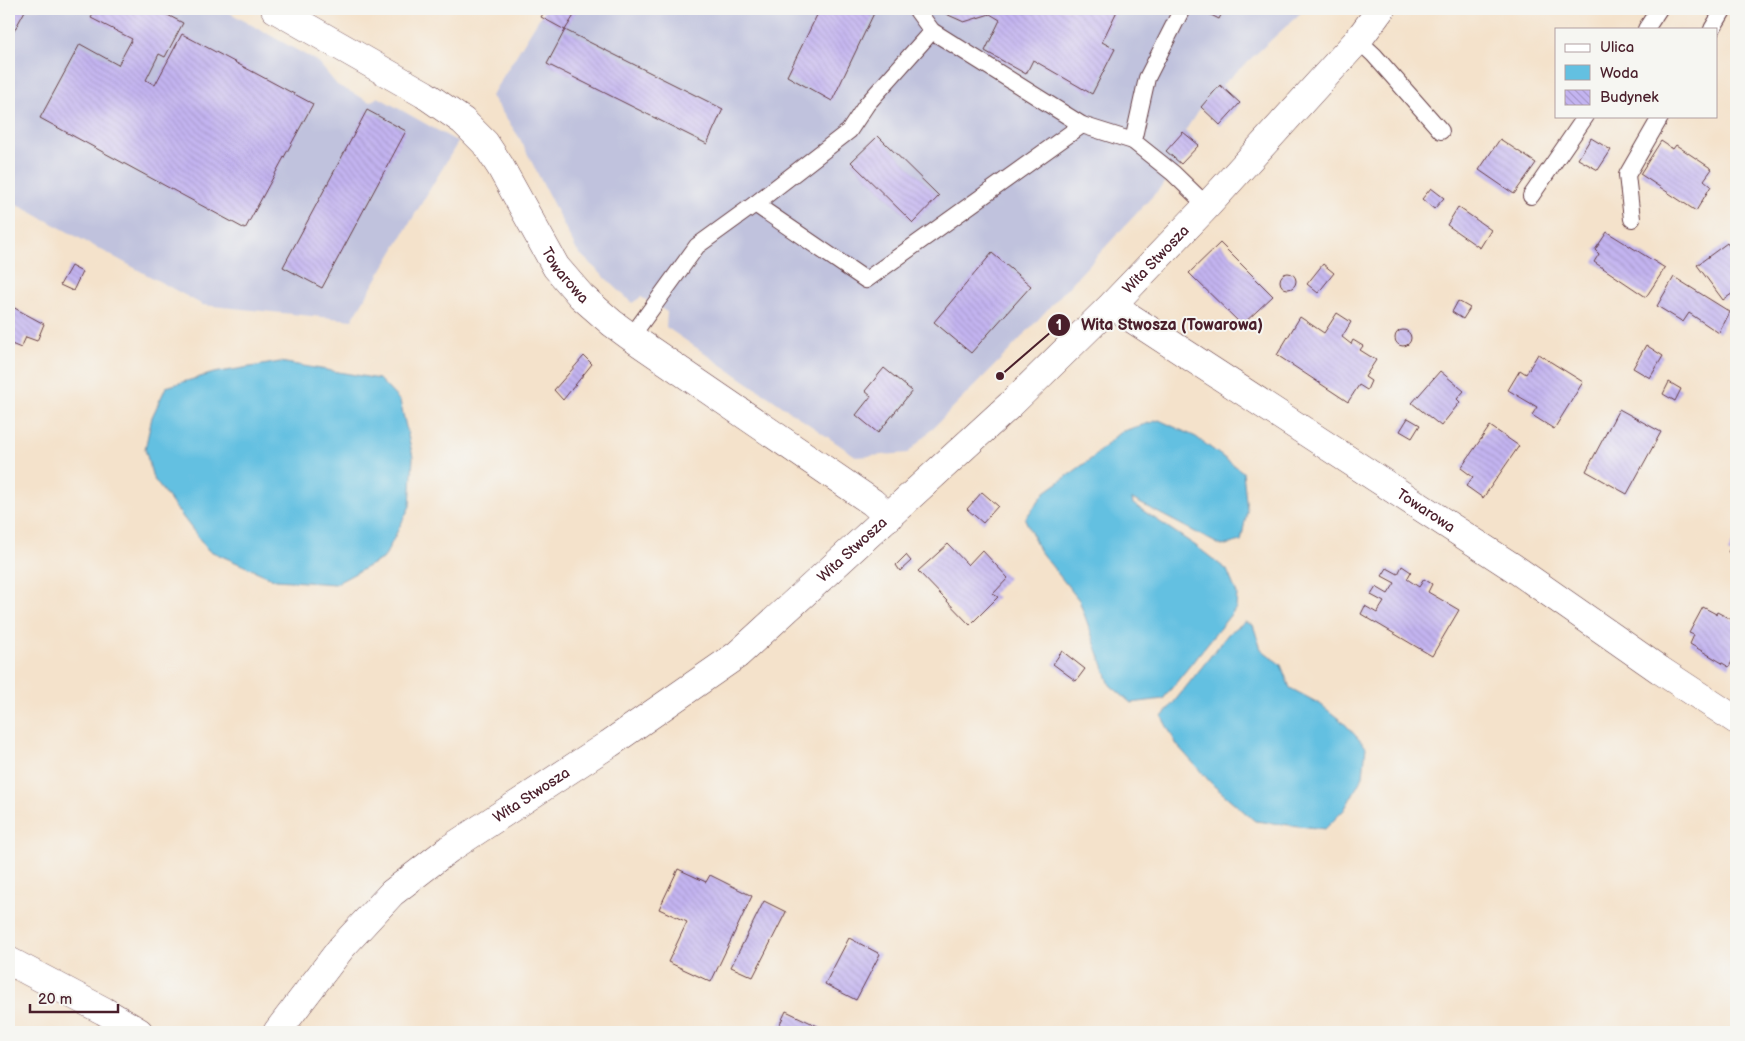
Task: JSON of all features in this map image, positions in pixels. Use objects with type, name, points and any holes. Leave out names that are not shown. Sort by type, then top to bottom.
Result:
[{"type":"street","name":"Towarowa","points":[[275,9],[424,94],[463,121],[485,143],[500,166],[556,267],[581,296],[630,337],[872,502],[889,517]]},
{"type":"street","name":"Wita Stwosza","points":[[277,1032],[342,946],[392,894],[449,849],[633,728],[737,655],[1010,405],[1113,304],[1207,206],[1358,40],[1381,9]]},
{"type":"street","name":"Towarowa","points":[[1113,304],[1136,322],[1514,568],[1660,670],[1736,720]]},
{"type":"street","points":[[9,961],[104,1011],[139,1032]]},
{"type":"lane","points":[[916,9],[932,31],[1082,125],[1133,141],[1173,173],[1207,206]]},
{"type":"lane","points":[[1133,141],[1147,78],[1182,9]]},
{"type":"lane","points":[[1647,28],[1659,9]]},
{"type":"lane","points":[[1713,28],[1724,9]]},
{"type":"lane","points":[[630,337],[697,246],[755,204],[849,131],[867,104],[932,31]]},
{"type":"lane","points":[[1358,40],[1374,55],[1441,130]]},
{"type":"lane","points":[[1531,196],[1585,118]]},
{"type":"lane","points":[[1632,219],[1627,175],[1660,118]]},
{"type":"lane","points":[[755,204],[866,280],[1082,125]]},
{"type":"shaded area","points":[[9,9],[223,9],[318,62],[337,85],[370,102],[378,97],[458,142],[352,320],[203,305],[9,200]]},
{"type":"shaded area","points":[[545,9],[1305,9],[1222,85],[1241,103],[1220,126],[1200,108],[1185,131],[1200,145],[1007,353],[908,453],[857,457],[666,327],[667,312],[641,297],[632,303],[577,251],[519,137],[491,96]]},
{"type":"water","points":[[280,362],[379,379],[400,401],[413,457],[410,506],[384,558],[335,584],[276,580],[208,550],[153,478],[145,449],[152,417],[166,387],[214,373]]},
{"type":"water","points":[[1159,420],[1196,437],[1243,472],[1247,511],[1241,541],[1222,546],[1132,499],[1133,504],[1196,546],[1227,570],[1237,594],[1236,608],[1163,699],[1131,703],[1110,685],[1079,600],[1039,550],[1025,519],[1045,492],[1091,459],[1120,432]]},
{"type":"water","points":[[1245,622],[1253,625],[1261,649],[1281,665],[1290,688],[1320,704],[1344,723],[1366,747],[1363,776],[1344,810],[1325,829],[1255,821],[1213,785],[1177,745],[1162,717],[1229,633]]},
{"type":"building","points":[[9,9],[26,9],[9,40]]},
{"type":"building","points":[[96,9],[156,9],[183,23],[165,57],[159,54],[146,80],[155,85],[182,34],[313,104],[245,229],[40,118],[80,44],[118,65],[132,39],[91,18]]},
{"type":"building","points":[[546,9],[578,9],[565,30],[541,17]]},
{"type":"building","points":[[763,9],[777,9],[774,15]]},
{"type":"building","points":[[820,9],[876,9],[832,101],[787,76]]},
{"type":"building","points":[[935,9],[1118,9],[1102,42],[1115,49],[1092,94],[1033,60],[1026,74],[985,51],[1000,20],[990,14],[964,22]]},
{"type":"building","points":[[1199,9],[1224,9],[1219,19]]},
{"type":"building","points":[[565,30],[723,109],[707,144],[547,64]]},
{"type":"building","points":[[1220,85],[1240,103],[1220,125],[1201,107]]},
{"type":"building","points":[[367,110],[406,131],[322,288],[283,267]]},
{"type":"building","points":[[1183,132],[1199,145],[1181,164],[1166,151]]},
{"type":"building","points":[[878,136],[939,196],[913,223],[851,162]]},
{"type":"building","points":[[1591,138],[1611,150],[1598,170],[1578,159]]},
{"type":"building","points":[[1500,139],[1536,163],[1514,194],[1479,170]]},
{"type":"building","points":[[1661,141],[1673,149],[1676,145],[1712,169],[1704,180],[1711,186],[1696,211],[1640,174]]},
{"type":"building","points":[[1431,188],[1444,198],[1434,209],[1422,199]]},
{"type":"building","points":[[1458,207],[1491,230],[1480,248],[1447,225]]},
{"type":"building","points":[[1607,232],[1665,268],[1646,297],[1594,262],[1599,254],[1595,250]]},
{"type":"building","points":[[1220,243],[1273,296],[1242,325],[1189,273]]},
{"type":"building","points":[[1727,243],[1736,256],[1736,291],[1723,300],[1697,265]]},
{"type":"building","points":[[992,253],[1031,286],[971,353],[934,322]]},
{"type":"building","points":[[1323,264],[1334,273],[1318,293],[1307,284]]},
{"type":"building","points":[[71,266],[82,272],[73,291],[60,285]]},
{"type":"building","points":[[1285,273],[1291,273],[1296,278],[1294,287],[1285,289],[1280,284],[1280,278]]},
{"type":"building","points":[[1674,277],[1730,312],[1719,333],[1689,313],[1683,322],[1657,306]]},
{"type":"building","points":[[1458,301],[1470,308],[1463,319],[1452,312]]},
{"type":"building","points":[[9,305],[44,324],[37,341],[26,337],[21,348],[9,343]]},
{"type":"building","points":[[1337,313],[1351,322],[1342,337],[1351,344],[1353,340],[1363,346],[1360,350],[1376,360],[1365,377],[1371,381],[1367,390],[1359,385],[1348,402],[1277,355],[1300,317],[1324,333]]},
{"type":"building","points":[[1400,330],[1406,330],[1411,335],[1409,344],[1400,346],[1395,341],[1395,335]]},
{"type":"building","points":[[1646,345],[1663,356],[1650,378],[1633,368]]},
{"type":"building","points":[[1538,354],[1583,382],[1554,429],[1532,415],[1537,407],[1508,390],[1520,370],[1526,374]]},
{"type":"building","points":[[584,356],[592,364],[563,400],[554,390]]},
{"type":"building","points":[[884,368],[912,391],[878,433],[856,415],[871,396],[865,391]]},
{"type":"building","points":[[1440,371],[1464,391],[1457,399],[1460,402],[1441,426],[1412,403]]},
{"type":"building","points":[[1669,382],[1681,389],[1675,401],[1663,394]]},
{"type":"building","points":[[1619,409],[1661,432],[1627,494],[1586,471]]},
{"type":"building","points":[[1408,418],[1420,425],[1412,438],[1400,431]]},
{"type":"building","points":[[1490,426],[1519,446],[1483,498],[1466,486],[1473,477],[1461,468]]},
{"type":"building","points":[[982,492],[998,506],[983,523],[967,509]]},
{"type":"building","points":[[1736,536],[1736,556],[1728,552]]},
{"type":"building","points":[[948,544],[968,565],[982,550],[1008,578],[993,594],[998,597],[970,625],[918,571]]},
{"type":"building","points":[[906,555],[911,561],[900,571],[896,565]]},
{"type":"building","points":[[1402,566],[1411,572],[1407,579],[1419,587],[1424,579],[1432,584],[1428,592],[1459,610],[1432,656],[1361,614],[1365,606],[1377,613],[1384,602],[1371,595],[1376,587],[1388,594],[1395,583],[1382,576],[1387,568],[1398,574]]},
{"type":"building","points":[[1703,607],[1736,622],[1736,654],[1729,667],[1690,644],[1694,635],[1689,633]]},
{"type":"building","points":[[1062,651],[1085,669],[1076,681],[1053,664]]},
{"type":"building","points":[[678,869],[706,882],[710,875],[752,896],[711,982],[668,962],[687,922],[659,909]]},
{"type":"building","points":[[764,901],[786,912],[753,977],[731,967]]},
{"type":"building","points":[[849,938],[880,954],[856,1000],[825,984]]},
{"type":"building","points":[[786,1011],[830,1032],[776,1032]]},
{"type":"place","name":"Wita Stwosza (Towarowa)","points":[[1000,376]]}]
